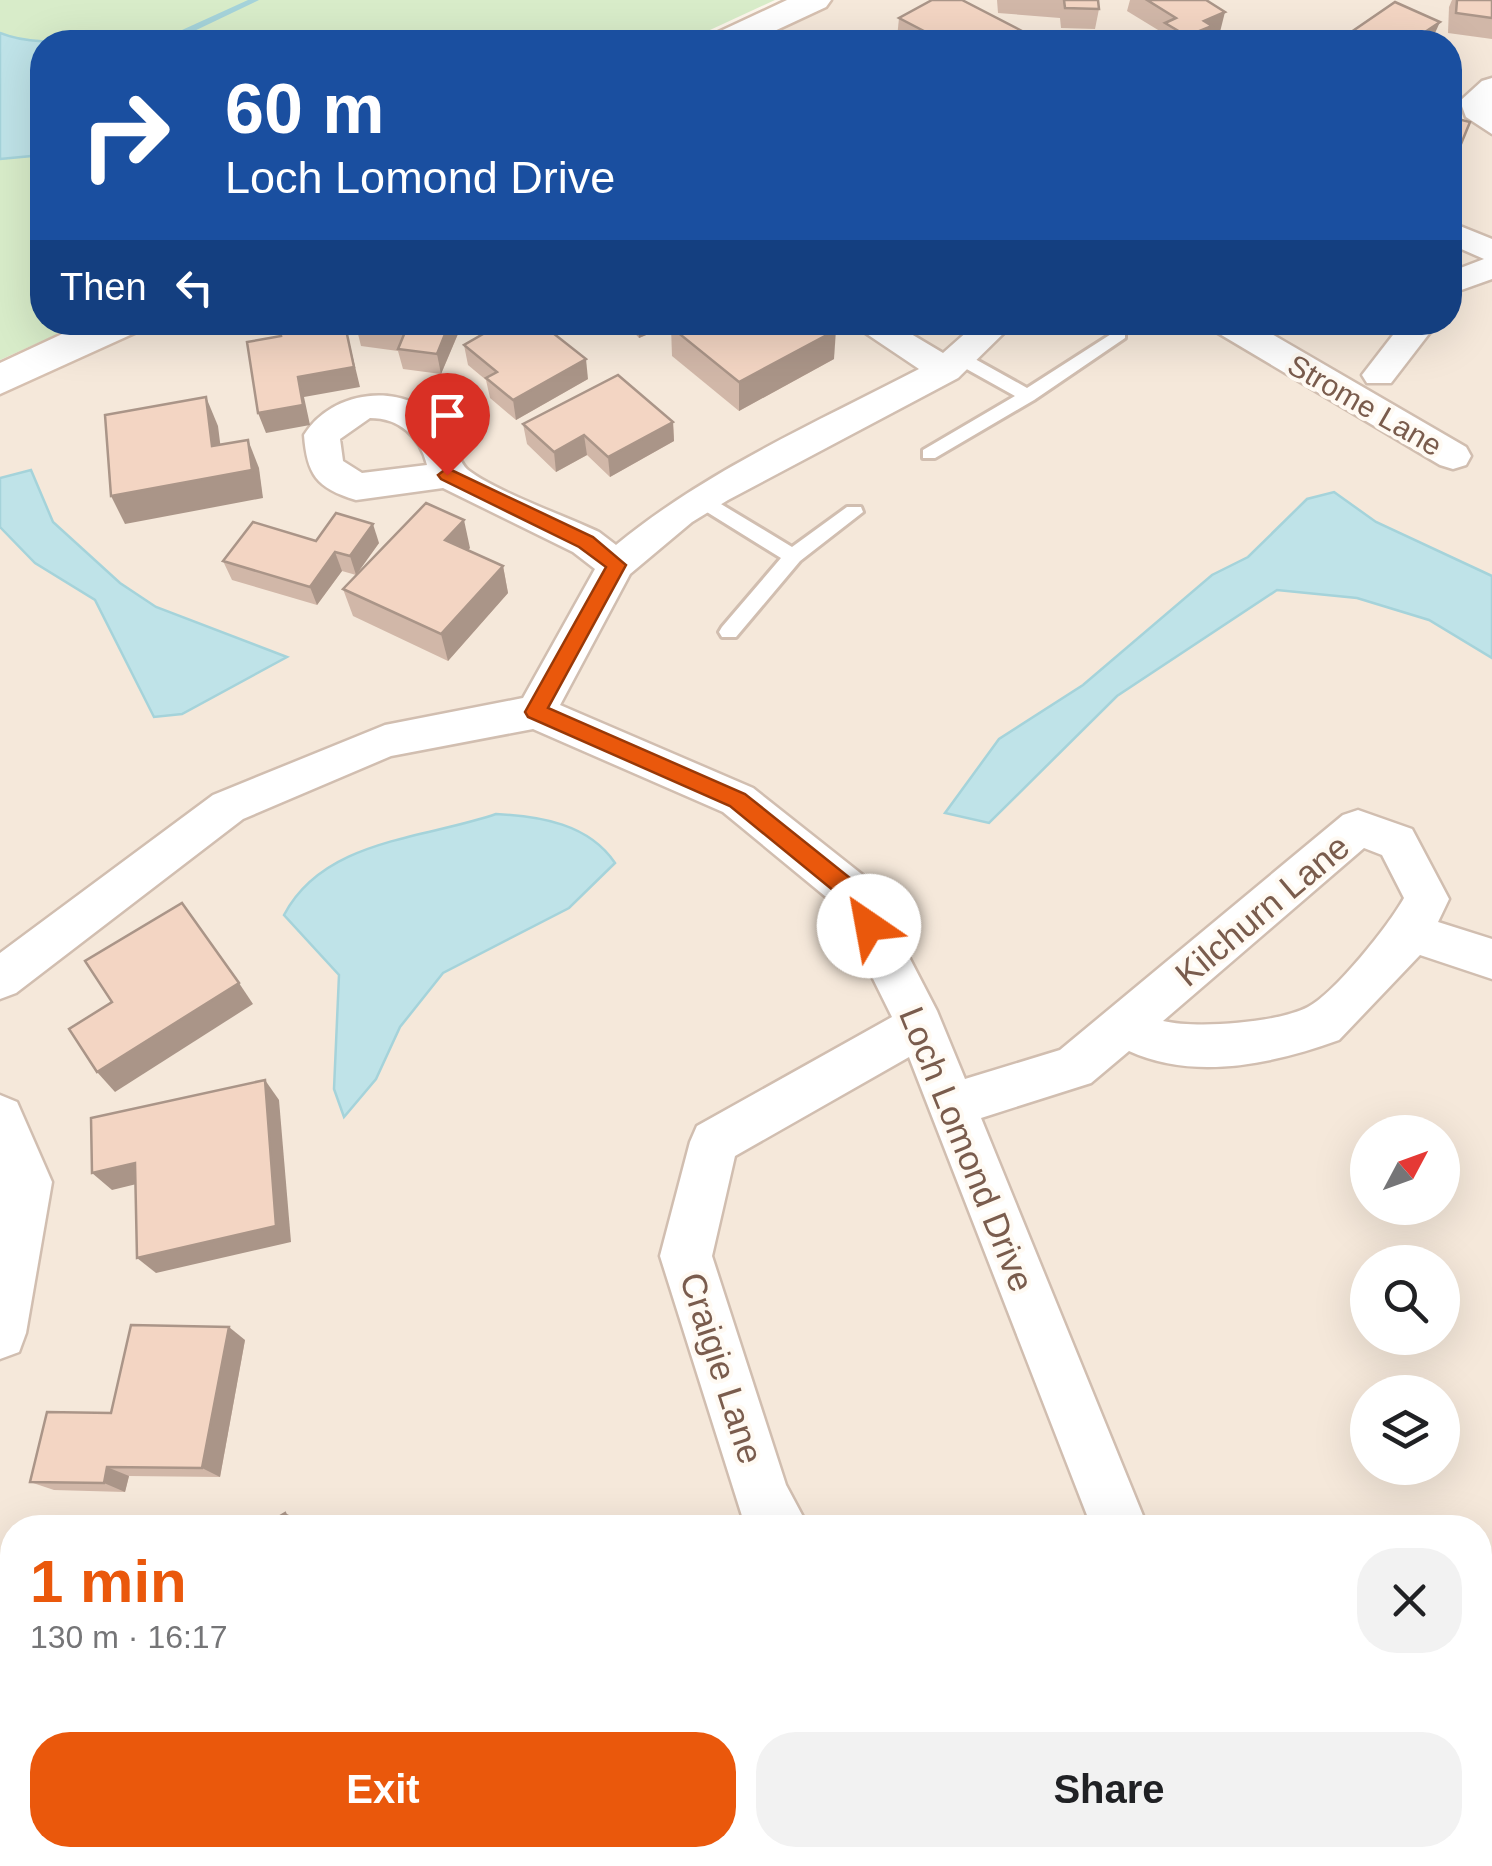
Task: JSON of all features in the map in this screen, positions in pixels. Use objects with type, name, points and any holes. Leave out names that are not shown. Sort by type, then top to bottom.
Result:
[{"type":"main road","points":[[750,30],[814,0]]},
{"type":"main road","points":[[0,380],[96,335]]},
{"type":"street","points":[[1492,86],[1474,101],[1476,111],[1492,125]]},
{"type":"street","points":[[1462,237],[1492,251]]},
{"type":"street","points":[[1462,279],[1492,267]]},
{"type":"street","points":[[892,335],[953,364]]},
{"type":"street","points":[[8,958],[71,928],[228,807],[386,742],[536,712],[616,565],[702,499],[953,364],[985,335]]},
{"type":"street","name":"Strome Lane","points":[[1247,335],[1453,456]]},
{"type":"street","points":[[1380,375],[1412,335]]},
{"type":"street","points":[[447,475],[586,542],[616,565]]},
{"type":"street","name":"Loch Lomond Drive","points":[[536,712],[738,800],[852,893],[920,1026],[1115,1515]]},
{"type":"street","name":"Kilchurn Lane","points":[[951,1106],[1074,1068],[1358,828],[1397,842],[1426,899],[1400,948],[1322,1025],[1230,1046],[1164,1044],[1124,1026]]},
{"type":"street","points":[[1408,932],[1492,959]]},
{"type":"street","name":"Craigie Lane","points":[[774,1515],[763,1498],[686,1256],[714,1142],[920,1026]]},
{"type":"street","points":[[0,1118],[27,1182],[0,1334]]},
{"type":"lane","points":[[929,454],[1028,396],[1118,335]]},
{"type":"lane","points":[[953,364],[1028,396]]},
{"type":"lane","points":[[702,499],[793,556]]},
{"type":"lane","points":[[728,632],[793,556],[854,512]]},
{"type":"shaded area","points":[[814,0],[1492,0],[1492,1515],[0,1515],[0,380],[96,335],[1462,335],[1462,30],[750,30]]},
{"type":"green space","points":[[0,0],[775,0],[710,30],[30,30],[30,335],[55,335],[0,360]]},
{"type":"water","points":[[0,33],[30,40],[30,156],[0,159]]},
{"type":"water","points":[[31,470],[53,522],[120,583],[156,607],[287,657],[182,714],[154,717],[95,600],[35,563],[0,527],[0,478]]},
{"type":"water","points":[[1334,492],[1376,522],[1492,576],[1492,658],[1429,620],[1357,598],[1277,590],[1117,696],[989,823],[945,813],[999,739],[1083,685],[1212,575],[1248,557],[1307,499]]},
{"type":"water","points":[[496,814],[546,820],[578,831],[592,839],[615,863],[569,908],[443,973],[400,1027],[376,1079],[344,1117],[334,1089],[339,975],[284,915],[302,890],[350,856]]},
{"type":"building","points":[[932,0],[962,0],[1020,30],[922,30],[899,18]]},
{"type":"building","points":[[1064,0],[1098,0],[1099,9],[1065,8]]},
{"type":"building","points":[[1147,0],[1206,0],[1225,12],[1204,21],[1212,26],[1202,30],[1177,30],[1165,23],[1176,18]]},
{"type":"building","points":[[1457,0],[1492,0],[1492,18],[1456,13]]},
{"type":"building","points":[[1395,2],[1440,22],[1428,30],[1354,30]]},
{"type":"building","points":[[1462,120],[1470,122],[1462,142]]},
{"type":"building","points":[[347,335],[354,367],[298,377],[303,405],[258,413],[247,342],[281,336]]},
{"type":"building","points":[[404,335],[445,335],[437,354],[398,349]]},
{"type":"building","points":[[481,335],[556,335],[586,359],[513,400],[486,378],[497,372],[464,345]]},
{"type":"building","points":[[681,335],[827,335],[739,382]]},
{"type":"building","points":[[618,375],[673,422],[608,457],[584,435],[554,452],[523,424]]},
{"type":"building","points":[[206,397],[212,446],[248,440],[252,470],[111,496],[105,415]]},
{"type":"building","points":[[426,503],[464,520],[445,540],[503,566],[441,634],[343,589]]},
{"type":"building","points":[[336,513],[373,524],[350,556],[335,552],[310,587],[223,561],[253,522],[316,541]]},
{"type":"building","points":[[182,903],[239,983],[97,1072],[69,1029],[112,1002],[85,961]]},
{"type":"building","points":[[265,1080],[276,1226],[137,1258],[135,1163],[92,1173],[91,1118]]},
{"type":"building","points":[[131,1325],[229,1327],[202,1468],[107,1467],[104,1483],[30,1482],[47,1412],[111,1413]]},
{"type":"waterway","points":[[189,30],[255,0]]},
{"type":"route","points":[[447,475],[586,542],[616,565],[536,712],[738,800],[852,893],[869,926]]}]
